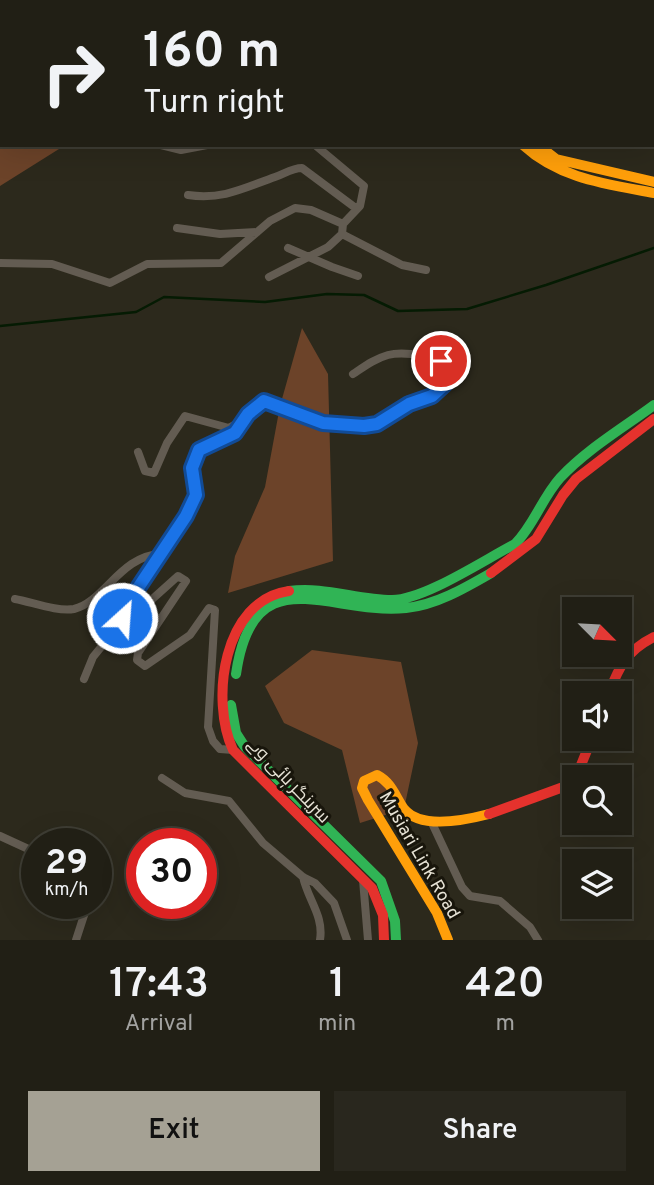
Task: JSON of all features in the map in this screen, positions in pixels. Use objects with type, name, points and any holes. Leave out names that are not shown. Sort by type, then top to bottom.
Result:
[{"type":"main road","points":[[525,147],[533,157],[551,169],[654,193]]},
{"type":"main road","points":[[541,147],[556,159],[654,182]]},
{"type":"main road","name":"سرینگر ہائی وے","points":[[384,940],[379,901],[363,879],[233,750],[226,737],[222,719],[230,647],[241,622],[259,601],[290,588],[398,601],[412,598],[484,562],[515,544],[527,532],[558,480],[575,463],[654,405]]},
{"type":"main road","name":"سرینگر ہائی وے","points":[[396,940],[395,921],[381,881],[245,747],[236,733],[231,708],[242,640],[262,611],[283,600],[308,599],[356,607],[404,609],[423,605],[455,591],[521,553],[537,538],[567,489],[583,473],[654,419]]},
{"type":"main road","points":[[614,681],[623,659],[632,648],[654,637]]},
{"type":"main road","name":"Musiari Link Road","points":[[448,940],[437,913],[368,800],[362,788],[364,780],[377,775],[388,780],[404,809],[413,817],[432,821],[488,815],[514,803],[553,793],[566,785],[576,775],[586,751]]},
{"type":"street","points":[[169,147],[181,150],[197,147]]},
{"type":"street","points":[[269,277],[328,247],[342,234],[343,224],[357,209],[364,195],[364,186],[317,147]]},
{"type":"street","points":[[188,195],[205,197],[239,192],[257,182],[298,168],[316,177],[357,209]]},
{"type":"street","points":[[0,263],[52,264],[110,283],[147,264],[221,263],[257,232],[295,208],[311,210],[343,224]]},
{"type":"street","points":[[177,228],[212,233],[257,232]]},
{"type":"street","points":[[342,234],[402,264],[426,270]]},
{"type":"street","points":[[288,247],[308,258],[358,276]]},
{"type":"street","points":[[84,679],[93,657],[124,619],[122,617],[134,594],[196,495],[192,468],[195,454],[235,433],[259,404],[268,401],[323,423],[364,426],[377,424],[409,404],[440,391],[452,369],[441,361],[395,354],[372,361],[353,374]]},
{"type":"street","points":[[138,452],[145,471],[154,473],[167,443],[185,416],[229,428],[247,417]]},
{"type":"street","points":[[15,599],[74,609],[90,600],[129,566],[149,556],[161,554]]},
{"type":"street","points":[[124,619],[129,620],[178,576],[186,582],[138,653],[137,660],[145,666],[190,635],[209,608],[215,611],[208,727],[220,749],[233,750]]},
{"type":"street","points":[[162,778],[185,793],[229,801],[263,843],[303,877],[316,883],[334,903],[347,940]]},
{"type":"street","points":[[432,821],[463,887],[470,896],[500,901],[530,928],[538,940]]},
{"type":"street","points":[[0,836],[21,846]]},
{"type":"street","points":[[303,877],[322,928],[320,940]]},
{"type":"street","points":[[363,879],[368,940]]},
{"type":"street","points":[[76,940],[83,919]]},
{"type":"shaded area","points":[[0,147],[59,149],[0,186]]},
{"type":"shaded area","points":[[302,328],[328,374],[333,561],[228,593],[235,556],[265,487],[280,406]]},
{"type":"shaded area","points":[[312,650],[401,662],[418,743],[404,809],[360,823],[342,750],[284,723],[265,686]]},
{"type":"waterway","points":[[0,326],[136,312],[164,297],[265,302],[327,294],[364,295],[398,311],[467,309],[654,248]]},
{"type":"traffic: fast","points":[[289,591],[315,590],[392,600],[420,594],[454,578],[515,544],[560,478],[593,448],[654,405]]},
{"type":"traffic: fast","points":[[236,674],[245,637],[259,614],[277,602],[299,599],[378,608],[406,608],[439,600],[491,573]]},
{"type":"traffic: fast","points":[[231,705],[236,733],[245,747],[381,881],[395,921],[396,940]]},
{"type":"traffic: slow","points":[[526,147],[552,166],[568,173],[654,193]]},
{"type":"traffic: slow","points":[[541,147],[556,159],[654,182]]},
{"type":"traffic: slow","points":[[448,940],[437,913],[368,800],[362,788],[364,781],[377,775],[382,778],[404,809],[421,819],[444,822],[489,814]]},
{"type":"traffic: jam","points":[[491,573],[536,539],[576,479],[654,419]]},
{"type":"traffic: jam","points":[[289,591],[267,598],[249,613],[236,632],[223,680],[226,729],[233,750],[372,888],[383,915],[384,940]]},
{"type":"traffic: jam","points":[[614,681],[631,653],[654,637]]},
{"type":"traffic: jam","points":[[489,814],[566,786],[579,770],[587,751]]},
{"type":"route","points":[[122,618],[124,610],[186,516],[196,495],[192,468],[195,454],[199,450],[235,433],[248,414],[264,401],[276,403],[296,414],[323,423],[364,426],[377,424],[393,412],[440,391],[452,369],[441,361]]}]
